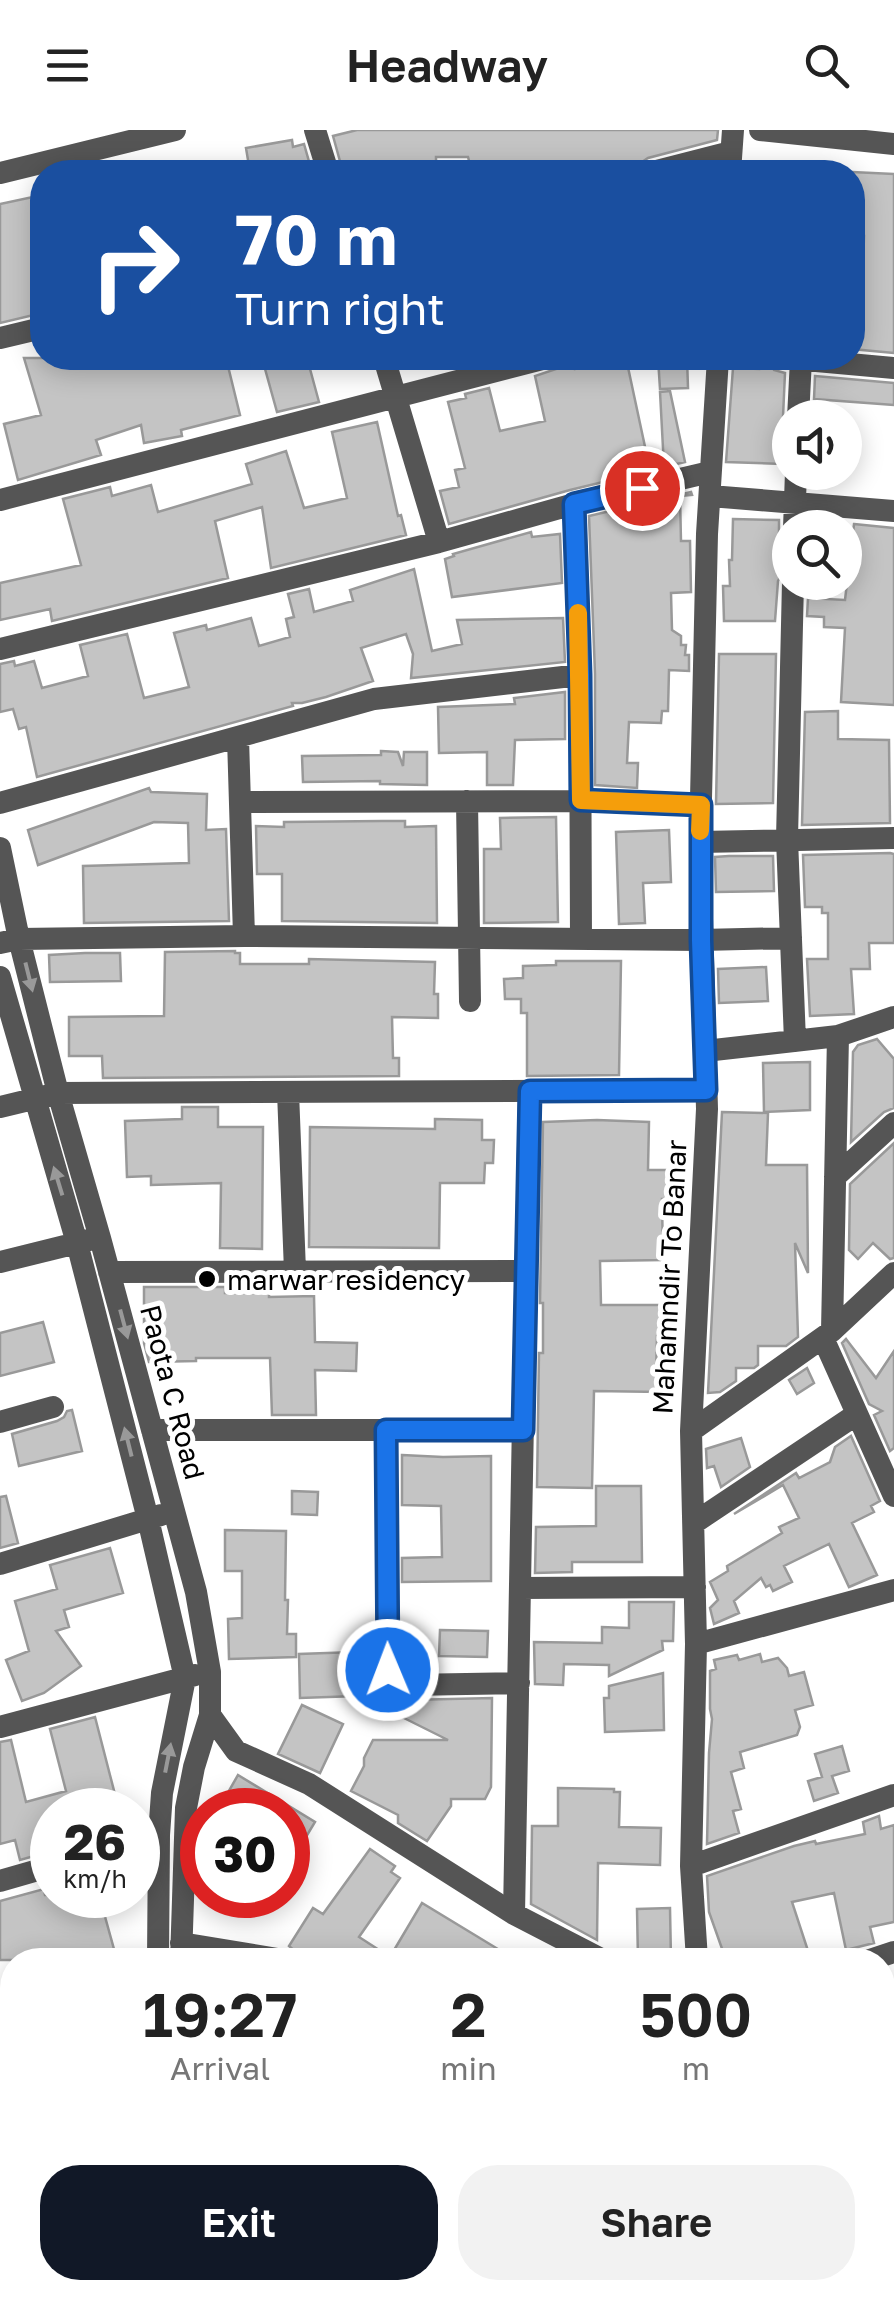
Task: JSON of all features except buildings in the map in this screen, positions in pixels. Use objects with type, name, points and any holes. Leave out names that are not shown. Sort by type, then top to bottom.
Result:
[{"type":"street","points":[[44,160],[175,130]]},
{"type":"street","points":[[315,130],[324,160]]},
{"type":"street","points":[[760,130],[894,144]]},
{"type":"street","points":[[700,160],[732,152]]},
{"type":"street","points":[[1,170],[30,163]]},
{"type":"street","points":[[0,338],[30,331]]},
{"type":"street","points":[[865,365],[894,368]]},
{"type":"street","points":[[388,370],[439,542]]},
{"type":"street","points":[[0,500],[500,370]]},
{"type":"street","name":"Mahamndir To Banar","points":[[696,1948],[691,1866],[696,1644],[691,1430],[706,1090],[700,842],[710,472],[717,370]]},
{"type":"street","points":[[793,370],[796,400]]},
{"type":"street","points":[[0,649],[710,472]]},
{"type":"street","points":[[794,510],[795,490]]},
{"type":"street","points":[[710,496],[894,511]]},
{"type":"street","points":[[574,504],[580,675],[581,939]]},
{"type":"street","points":[[793,600],[787,839],[795,1041]]},
{"type":"street","points":[[0,804],[374,699],[580,675]]},
{"type":"street","points":[[238,738],[244,936]]},
{"type":"street","points":[[240,802],[581,800],[701,805]]},
{"type":"street","points":[[468,801],[470,1001]]},
{"type":"street","points":[[700,842],[894,838]]},
{"type":"street","name":"Paota C Road","points":[[0,848],[10,941],[110,1272],[196,1592],[210,1672],[210,1716],[186,1808],[181,1948]]},
{"type":"street","points":[[10,941],[244,936],[791,938]]},
{"type":"street","points":[[0,977],[76,1243],[148,1519],[184,1678],[160,1800]]},
{"type":"street","points":[[705,1051],[838,1036],[890,1025]]},
{"type":"street","points":[[838,1036],[828,1334],[857,1414],[894,1496]]},
{"type":"street","points":[[0,1106],[58,1093],[706,1090]]},
{"type":"street","points":[[514,1914],[530,1091]]},
{"type":"street","points":[[288,1092],[295,1271]]},
{"type":"street","points":[[836,1177],[894,1123]]},
{"type":"street","points":[[0,1262],[100,1238]]},
{"type":"street","points":[[110,1272],[526,1270]]},
{"type":"street","points":[[691,1430],[828,1334],[894,1273]]},
{"type":"street","points":[[0,1422],[52,1407]]},
{"type":"street","points":[[694,1523],[857,1414]]},
{"type":"street","points":[[152,1430],[523,1430]]},
{"type":"street","points":[[386,1430],[386,1656],[391,1678],[408,1685],[518,1683]]},
{"type":"street","points":[[0,1564],[174,1512]]},
{"type":"street","points":[[520,1588],[695,1587]]},
{"type":"street","points":[[696,1644],[894,1590]]},
{"type":"street","points":[[0,1726],[210,1672]]},
{"type":"street","points":[[210,1716],[236,1751],[309,1784],[514,1914],[581,1948]]},
{"type":"street","points":[[691,1866],[894,1796]]},
{"type":"street","points":[[0,1881],[30,1872]]},
{"type":"street","points":[[155,1918],[157,1948]]},
{"type":"slow traffic","points":[[578,613],[581,800],[701,805],[700,831]]},
{"type":"place","name":"marwar residency","points":[[207,1279]]},
{"type":"route","points":[[388,1670],[386,1430],[523,1430],[530,1091],[706,1090],[701,805],[581,800],[574,504],[642,488]]}]
